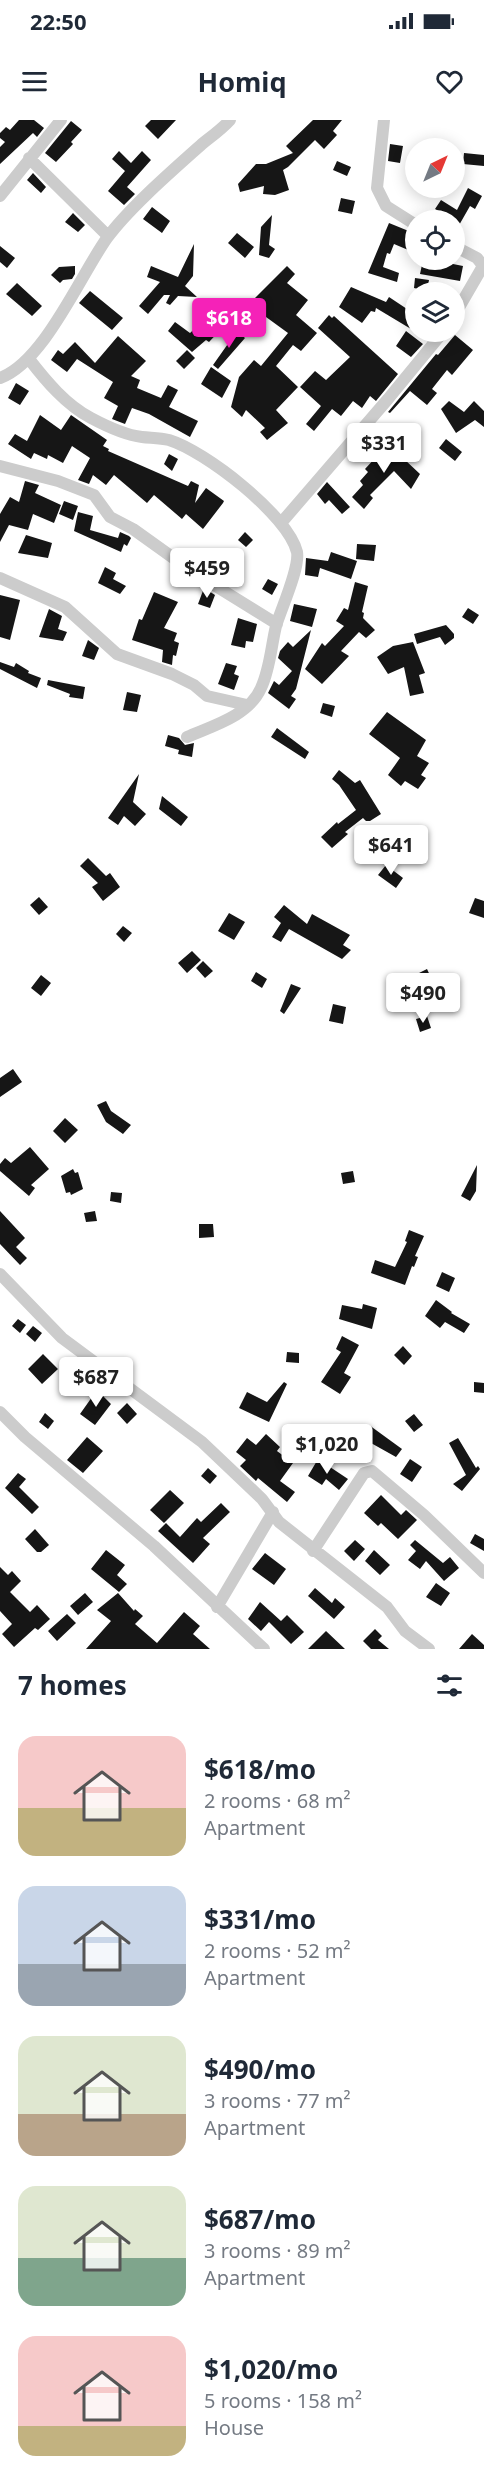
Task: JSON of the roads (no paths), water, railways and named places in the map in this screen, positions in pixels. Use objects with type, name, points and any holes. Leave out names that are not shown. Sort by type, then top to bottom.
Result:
[{"type":"street","points":[[0,196],[61,120]]},
{"type":"street","points":[[0,378],[19,368],[29,358],[74,295],[108,236],[164,180],[230,120]]},
{"type":"street","points":[[384,120],[378,188],[386,206],[405,218]]},
{"type":"street","points":[[29,158],[108,236]]},
{"type":"street","points":[[465,252],[477,258],[484,266],[465,298]]},
{"type":"street","points":[[281,523],[435,342]]},
{"type":"street","points":[[29,358],[54,388],[77,409],[117,430],[141,437],[171,441],[193,451],[263,503],[281,523],[292,540],[297,560],[277,624],[262,687],[254,699],[229,720],[187,737]]},
{"type":"street","points":[[0,466],[58,481],[94,495],[110,518],[133,529],[193,572],[277,624]]},
{"type":"street","points":[[0,578],[65,607],[117,654],[172,674],[194,685],[207,696],[247,705]]},
{"type":"street","points":[[0,1274],[62,1338],[202,1442],[273,1512],[279,1522],[387,1607],[405,1631],[429,1649]]},
{"type":"street","points":[[0,1412],[25,1437],[154,1546],[263,1648]]},
{"type":"street","points":[[313,1551],[364,1473],[372,1471],[424,1515],[484,1574]]},
{"type":"street","points":[[217,1607],[273,1512]]}]
